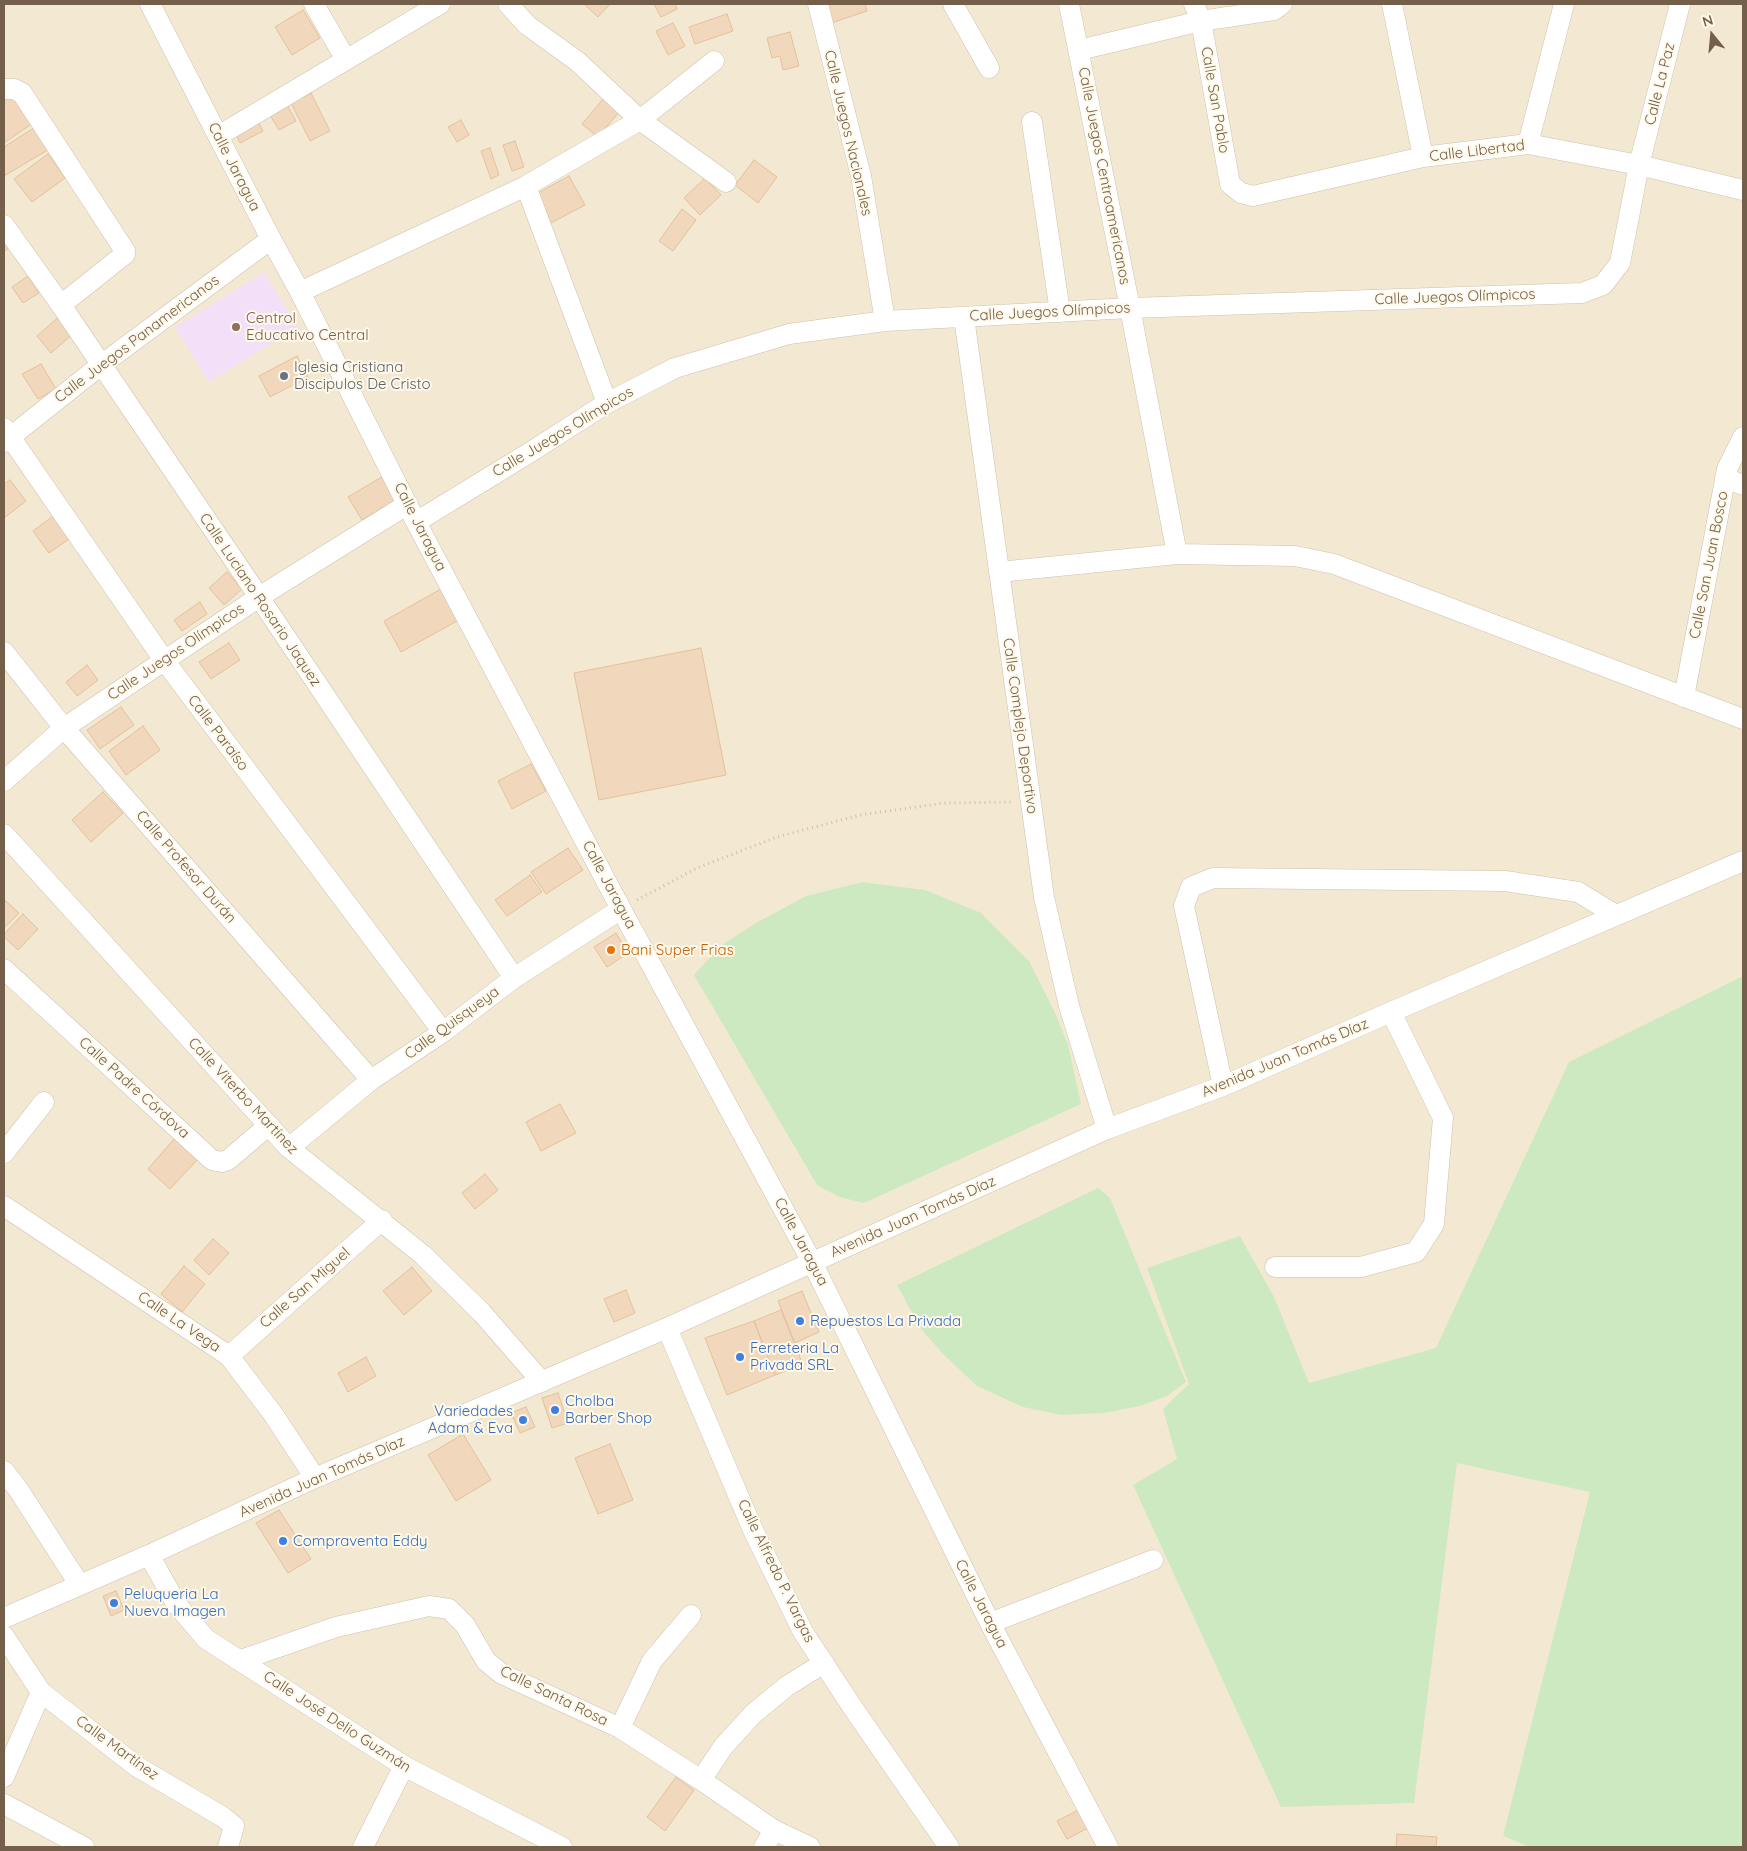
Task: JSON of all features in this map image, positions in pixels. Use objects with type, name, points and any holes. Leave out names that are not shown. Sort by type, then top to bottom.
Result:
[{"type":"street","name":"Calle Jaragua","points":[[150,4],[300,292],[416,522],[621,909],[812,1262],[990,1623],[1108,1847]]},
{"type":"street","points":[[314,4],[346,60]]},
{"type":"street","points":[[218,136],[440,4]]},
{"type":"street","points":[[508,4],[527,25],[577,61],[640,120],[726,182]]},
{"type":"street","name":"Calle Juegos Nacionales","points":[[818,4],[861,176],[885,321]]},
{"type":"street","points":[[953,4],[988,68]]},
{"type":"street","name":"Calle Juegos Centroamericanos","points":[[1069,4],[1177,554]]},
{"type":"street","points":[[1078,50],[1197,12],[1274,10],[1282,4]]},
{"type":"street","points":[[1392,4],[1423,157]]},
{"type":"street","points":[[1528,144],[1564,4]]},
{"type":"street","name":"Calle La Paz","points":[[1639,165],[1680,4]]},
{"type":"street","name":"Calle San Pablo","points":[[1197,12],[1230,184],[1241,193]]},
{"type":"street","points":[[300,292],[526,186],[640,120],[714,61]]},
{"type":"street","points":[[4,89],[14,89],[22,94],[125,251],[125,254],[61,305]]},
{"type":"street","points":[[1032,122],[1060,312]]},
{"type":"street","name":"Calle Libertad","points":[[1241,193],[1253,196],[1423,157],[1528,144],[1639,165],[1743,190]]},
{"type":"street","name":"Calle Juegos Olímpicos","points":[[416,522],[607,402],[675,368],[789,334],[885,321],[1130,308],[1582,293],[1604,284],[1620,263],[1639,165]]},
{"type":"street","points":[[526,186],[607,402]]},
{"type":"street","name":"Calle Luciano Rosario Jaquez","points":[[4,225],[61,305],[259,597],[514,978]]},
{"type":"street","name":"Calle Juegos Panamericanos","points":[[6,435],[271,239]]},
{"type":"street","name":"Calle Complejo Deportivo","points":[[964,317],[1044,897],[1069,1006],[1107,1129]]},
{"type":"street","name":"Calle Paraíso","points":[[6,435],[164,660],[443,1032]]},
{"type":"street","name":"Calle San Juan Bosco","points":[[1684,696],[1734,482],[1727,469],[1743,437]]},
{"type":"street","name":"Calle Juegos Olímpicos","points":[[4,780],[64,728],[259,597],[408,504]]},
{"type":"street","points":[[999,572],[1177,554],[1295,556],[1334,564],[1743,718]]},
{"type":"street","name":"Calle Profesor Durán","points":[[4,652],[64,728],[371,1080]]},
{"type":"street","name":"Calle Viterbo Martínez","points":[[4,834],[289,1148],[382,1220],[423,1255],[482,1313],[542,1382]]},
{"type":"street","name":"Avenida Juan Tomás Díaz","points":[[4,1618],[149,1555],[314,1478],[668,1328],[1107,1129],[1223,1086],[1743,861]]},
{"type":"street","points":[[1223,1086],[1184,906],[1191,887],[1212,878],[1505,881],[1578,892],[1616,915]]},
{"type":"street","name":"Calle Quisqueya","points":[[289,1148],[371,1080],[443,1032],[514,978],[621,909]]},
{"type":"street","name":"Calle Padre Córdova","points":[[4,969],[212,1160],[222,1162],[228,1160],[268,1125]]},
{"type":"street","points":[[1275,1267],[1361,1267],[1416,1252],[1434,1224],[1443,1118],[1391,1012]]},
{"type":"street","points":[[4,1153],[44,1102]]},
{"type":"street","name":"Calle La Vega","points":[[4,1206],[229,1356],[273,1414],[314,1478]]},
{"type":"street","name":"Calle San Miguel","points":[[229,1356],[382,1220]]},
{"type":"street","name":"Calle Alfredo P. Vargas","points":[[668,1328],[753,1530],[803,1632],[949,1847]]},
{"type":"street","points":[[4,1471],[18,1489],[79,1584]]},
{"type":"street","name":"Calle José Delio Guzmán","points":[[149,1555],[177,1605],[206,1639],[404,1766],[562,1847]]},
{"type":"street","points":[[990,1623],[1153,1560]]},
{"type":"street","name":"Calle Santa Rosa","points":[[241,1660],[336,1627],[430,1606],[449,1609],[465,1625],[486,1661],[502,1674],[620,1728],[701,1780],[769,1839],[810,1847]]},
{"type":"street","points":[[620,1728],[652,1661],[691,1615]]},
{"type":"street","name":"Calle Martínez","points":[[4,1636],[40,1692],[136,1766],[223,1816],[234,1826],[228,1847]]},
{"type":"street","points":[[701,1780],[723,1747],[753,1714],[787,1686],[824,1663]]},
{"type":"street","points":[[4,1777],[40,1692]]},
{"type":"street","points":[[364,1847],[404,1766]]},
{"type":"street","points":[[4,1804],[84,1847]]},
{"type":"path","points":[[621,909],[697,868],[777,837],[832,822],[860,815],[944,803],[1030,802]]},
{"type":"shaded area","points":[[4,4],[1743,4],[1743,1847],[4,1847]]},
{"type":"shaded area","name":"Centrol Educativo Central","points":[[264,272],[298,327],[209,382],[175,327]]},
{"type":"green space","points":[[862,882],[925,890],[981,913],[1029,961],[1055,1013],[1068,1045],[1081,1104],[864,1203],[839,1197],[817,1185],[694,975],[720,946],[756,923],[806,896]]},
{"type":"green space","points":[[1743,976],[1743,1847],[1530,1847],[1503,1836],[1590,1492],[1457,1463],[1414,1803],[1281,1807],[1133,1485],[1177,1459],[1163,1409],[1189,1384],[1147,1268],[1240,1236],[1274,1297],[1309,1383],[1436,1348],[1569,1062]]},
{"type":"green space","points":[[1098,1188],[1110,1198],[1186,1382],[1167,1396],[1140,1406],[1104,1413],[1062,1415],[1023,1407],[977,1386],[944,1355],[921,1329],[897,1285]]},
{"type":"building","points":[[584,4],[610,4],[598,17]]},
{"type":"building","points":[[654,4],[675,4],[677,9],[661,17]]},
{"type":"building","points":[[824,4],[865,4],[867,11],[831,23]]},
{"type":"building","points":[[303,10],[320,38],[292,55],[275,27]]},
{"type":"building","points":[[727,14],[733,31],[695,44],[689,27]]},
{"type":"building","points":[[673,23],[685,46],[668,55],[656,31]]},
{"type":"building","points":[[790,32],[799,66],[783,70],[780,56],[772,58],[767,38]]},
{"type":"building","points":[[311,93],[330,131],[310,141],[291,103]]},
{"type":"building","points":[[13,94],[33,123],[4,143],[4,100]]},
{"type":"building","points":[[604,98],[620,111],[598,137],[582,124]]},
{"type":"building","points":[[287,105],[296,121],[279,130],[270,115]]},
{"type":"building","points":[[257,120],[263,131],[240,143],[235,132]]},
{"type":"building","points":[[461,120],[469,135],[457,142],[448,127]]},
{"type":"building","points":[[37,126],[51,148],[4,176],[4,147]]},
{"type":"building","points":[[515,141],[524,167],[512,171],[503,145]]},
{"type":"building","points":[[490,148],[499,175],[491,179],[481,151]]},
{"type":"building","points":[[48,154],[65,178],[32,202],[14,179]]},
{"type":"building","points":[[754,160],[777,177],[758,203],[735,185]]},
{"type":"building","points":[[569,176],[585,205],[551,223],[536,194]]},
{"type":"building","points":[[705,178],[721,195],[700,215],[684,198]]},
{"type":"building","points":[[682,209],[696,220],[673,251],[659,241]]},
{"type":"building","points":[[4,238],[10,247],[4,252]]},
{"type":"building","points":[[28,276],[39,293],[23,303],[12,287]]},
{"type":"building","points":[[62,314],[76,331],[51,353],[37,336]]},
{"type":"building","name":"Iglesia Cristiana Discipulos De Cristo","points":[[297,356],[308,377],[270,397],[259,376]]},
{"type":"building","points":[[41,364],[56,389],[38,399],[22,374]]},
{"type":"building","points":[[385,475],[399,498],[362,520],[348,497]]},
{"type":"building","points":[[10,480],[26,501],[4,518],[4,484]]},
{"type":"building","points":[[56,514],[72,537],[49,553],[33,531]]},
{"type":"building","points":[[227,572],[242,589],[224,605],[209,588]]},
{"type":"building","points":[[441,589],[459,620],[401,652],[384,621]]},
{"type":"building","points":[[200,602],[207,614],[182,631],[174,620]]},
{"type":"building","points":[[229,643],[240,660],[211,679],[199,662]]},
{"type":"building","points":[[701,648],[726,775],[599,800],[574,673]]},
{"type":"building","points":[[87,665],[98,680],[77,696],[66,682]]},
{"type":"building","points":[[121,707],[134,725],[100,749],[87,730]]},
{"type":"building","points":[[143,726],[160,750],[126,775],[109,751]]},
{"type":"building","points":[[531,764],[546,791],[512,809],[498,781]]},
{"type":"building","points":[[103,792],[123,813],[91,842],[72,820]]},
{"type":"building","points":[[568,848],[583,870],[546,894],[531,872]]},
{"type":"building","points":[[530,875],[542,892],[507,916],[495,900]]},
{"type":"building","points":[[6,901],[19,913],[4,928],[4,903]]},
{"type":"building","points":[[23,914],[38,929],[18,950],[4,937],[4,934]]},
{"type":"building","name":"Bani Super Frias","points":[[616,933],[628,953],[607,967],[594,947]]},
{"type":"building","points":[[560,1104],[576,1133],[541,1151],[526,1122]]},
{"type":"building","points":[[174,1139],[197,1160],[170,1189],[148,1169]]},
{"type":"building","points":[[485,1174],[498,1190],[475,1209],[462,1193]]},
{"type":"building","points":[[213,1239],[229,1253],[209,1275],[194,1260]]},
{"type":"building","points":[[184,1266],[205,1284],[182,1312],[161,1294]]},
{"type":"building","points":[[412,1267],[432,1291],[404,1315],[383,1291]]},
{"type":"building","points":[[626,1290],[635,1313],[614,1322],[604,1299]]},
{"type":"building","name":"Repuestos La Privada","points":[[802,1291],[819,1332],[795,1343],[778,1301]]},
{"type":"building","points":[[781,1310],[803,1365],[775,1375],[754,1321]]},
{"type":"building","name":"Ferreteria La Privada SRL","points":[[754,1321],[775,1375],[727,1395],[705,1338]]},
{"type":"building","points":[[366,1357],[376,1376],[348,1392],[338,1373]]},
{"type":"building","name":"Cholba Barber Shop","points":[[558,1393],[568,1423],[552,1428],[542,1398]]},
{"type":"building","name":"Variedades Adam & Eva","points":[[526,1407],[535,1427],[520,1433],[511,1413]]},
{"type":"building","points":[[463,1434],[491,1480],[456,1501],[428,1455]]},
{"type":"building","points":[[610,1444],[633,1500],[598,1514],[575,1458]]},
{"type":"building","name":"Compraventa Eddy","points":[[279,1510],[311,1559],[288,1573],[256,1523]]},
{"type":"building","name":"Peluqueria La Nueva Imagen","points":[[116,1591],[124,1610],[111,1616],[103,1596]]},
{"type":"building","points":[[676,1777],[694,1790],[665,1831],[647,1817]]},
{"type":"building","points":[[1078,1810],[1088,1828],[1067,1839],[1057,1821]]},
{"type":"building","points":[[1397,1834],[1437,1837],[1436,1847],[1396,1847]]},
{"type":"place","name":"Centrol Educativo Central","points":[[236,327]]},
{"type":"place","name":"Iglesia Cristiana Discipulos De Cristo","points":[[284,376]]},
{"type":"place","name":"Bani Super Frias","points":[[611,950]]},
{"type":"place","name":"Repuestos La Privada","points":[[800,1321]]},
{"type":"place","name":"Ferreteria La Privada SRL","points":[[740,1357]]},
{"type":"place","name":"Cholba Barber Shop","points":[[555,1410]]},
{"type":"place","name":"Variedades Adam & Eva","points":[[523,1420]]},
{"type":"place","name":"Compraventa Eddy","points":[[283,1541]]},
{"type":"place","name":"Peluqueria La Nueva Imagen","points":[[114,1603]]}]
